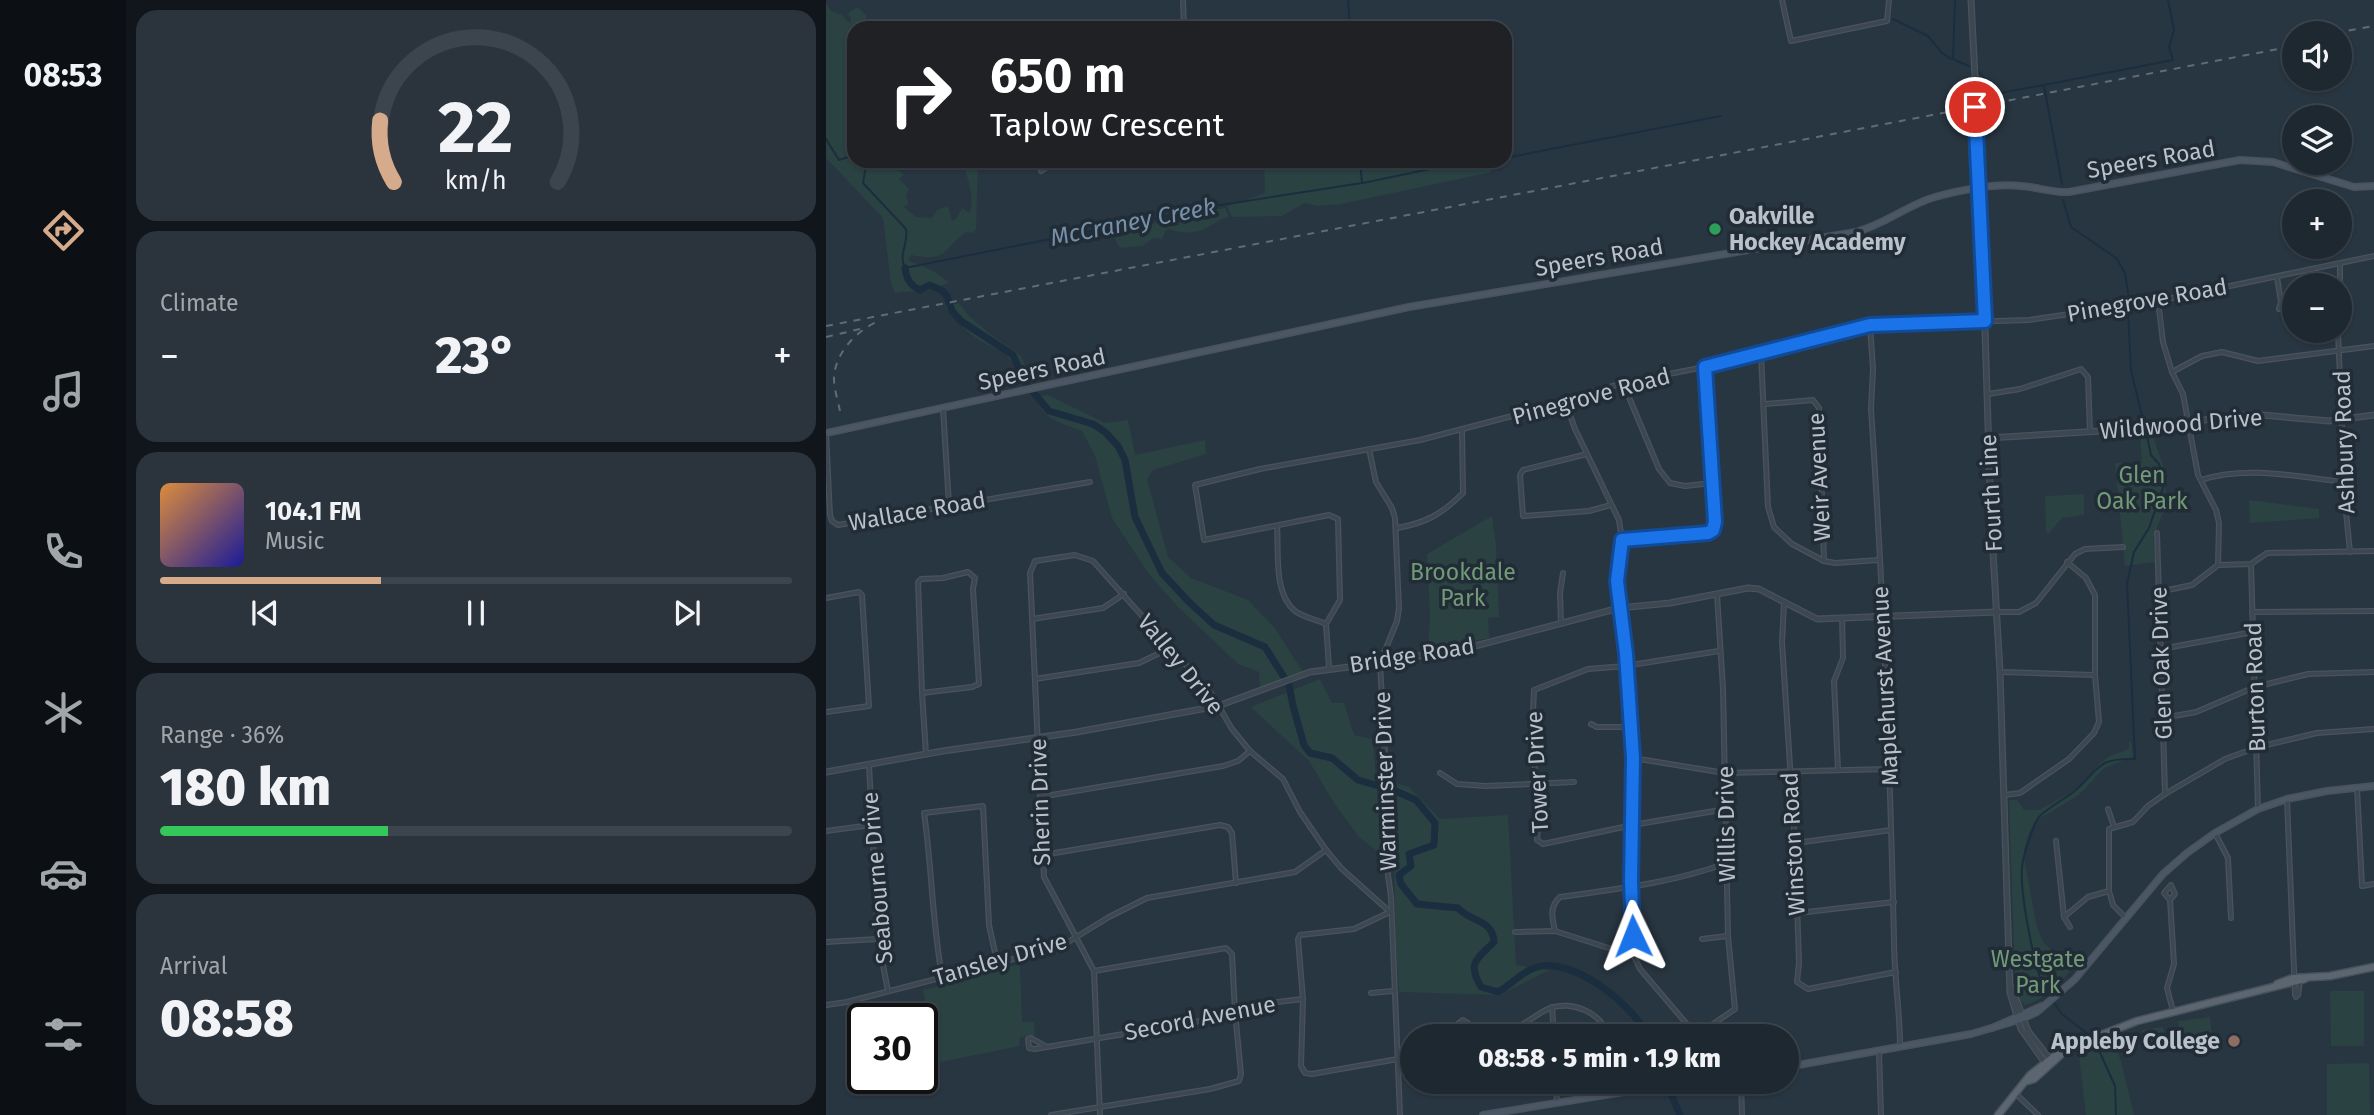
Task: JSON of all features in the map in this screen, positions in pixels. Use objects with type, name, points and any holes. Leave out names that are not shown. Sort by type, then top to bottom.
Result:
[{"type":"main road","name":"Speers Road","points":[[826,433],[1409,307],[1856,232],[1875,227],[1933,198],[1980,189],[2013,185],[2069,192],[2240,160],[2273,162],[2354,187],[2374,186]]},
{"type":"main road","points":[[1799,1065],[1971,1034],[2019,1018],[2042,1006],[2075,979],[2163,874],[2215,833],[2259,809],[2287,799],[2374,786]]},
{"type":"main road","points":[[1998,1115],[2027,1081],[2065,1051],[2115,1028],[2276,985],[2374,967]]},
{"type":"main road","points":[[1483,1115],[1612,1094]]},
{"type":"street","points":[[1183,0],[1184,21]]},
{"type":"street","points":[[1782,0],[1791,41],[1887,21],[1889,0]]},
{"type":"street","name":"Fourth Line","points":[[1971,0],[2011,987],[2019,1018],[2049,1063]]},
{"type":"street","name":"Pinegrove Road","points":[[1277,526],[1204,540],[1195,485],[1462,430],[1623,383],[1761,354],[1870,325],[2029,320],[2158,300],[2374,256]]},
{"type":"street","points":[[2340,264],[2340,273]]},
{"type":"street","points":[[2277,277],[2281,302],[2279,309]]},
{"type":"street","points":[[2158,300],[2163,342],[2172,372],[2183,394],[2200,481],[2216,510],[2218,565]]},
{"type":"street","name":"Maplehurst Avenue","points":[[1870,325],[1900,1048]]},
{"type":"street","name":"Ashbury Road","points":[[2339,343],[2350,552]]},
{"type":"street","points":[[2172,372],[2202,356],[2222,352],[2258,361],[2374,345]]},
{"type":"street","points":[[1761,354],[1768,508],[1774,527],[1792,544],[1824,561],[1835,563],[1879,560]]},
{"type":"street","points":[[1622,540],[1708,533],[1713,530],[1705,367]]},
{"type":"street","points":[[1988,394],[2020,389],[2081,369],[2088,377],[2090,432]]},
{"type":"street","points":[[1623,383],[1659,469],[1670,483],[1685,486],[1712,483]]},
{"type":"street","name":"Weir Avenue","points":[[1765,404],[1813,400],[1819,408],[1824,561]]},
{"type":"street","points":[[1565,401],[1619,520],[1622,540],[1617,581],[1626,654],[1633,758],[1634,956],[1640,969],[1687,1024]]},
{"type":"street","points":[[943,408],[949,505]]},
{"type":"street","name":"Wildwood Drive","points":[[1988,439],[2090,432],[2251,414],[2329,421],[2374,415]]},
{"type":"street","points":[[1397,528],[1422,523],[1453,503],[1463,493],[1462,430]]},
{"type":"street","name":"Wallace Road","points":[[826,433],[830,515],[832,521],[838,525],[1090,482]]},
{"type":"street","name":"Warminster Drive","points":[[1369,449],[1376,482],[1392,508],[1397,528],[1399,608],[1397,621],[1381,663],[1387,791],[1387,867],[1400,1115]]},
{"type":"street","points":[[1587,454],[1523,470],[1520,475],[1523,516],[1589,511],[1611,505]]},
{"type":"street","points":[[2200,481],[2246,471],[2345,482]]},
{"type":"street","points":[[1326,624],[1296,612],[1287,601],[1280,586],[1277,526],[1329,515],[1338,519],[1339,600],[1326,624],[1329,668]]},
{"type":"street","name":"Glen Oak Drive","points":[[2157,533],[2165,794]]},
{"type":"street","points":[[1997,612],[2019,612],[2036,603],[2075,554],[2085,549],[2123,547]]},
{"type":"street","points":[[2158,592],[2192,585],[2218,565],[2251,564],[2267,553],[2374,551]]},
{"type":"street","name":"Valley Drive","points":[[1035,561],[1074,555],[1093,561],[1211,693],[1250,751],[1283,779],[1300,812],[1326,850]]},
{"type":"street","name":"Sherin Drive","points":[[1035,561],[1030,573],[1044,877],[1094,971],[1100,1115]]},
{"type":"street","points":[[2004,795],[2020,793],[2069,759],[2094,733],[2099,722],[2095,675],[2095,594],[2086,578],[2067,562]]},
{"type":"street","name":"Burton Road","points":[[2251,564],[2259,809]]},
{"type":"street","points":[[922,693],[979,684],[973,589],[975,578],[968,572],[943,578],[921,579],[917,584],[922,693],[926,754]]},
{"type":"street","points":[[1561,624],[1560,593],[1563,573]]},
{"type":"street","name":"Bridge Road","points":[[826,772],[1218,706],[1310,672],[1381,663],[1479,645],[1619,608],[1670,603],[1748,588],[1759,589],[1816,619],[1997,612]]},
{"type":"street","points":[[826,598],[859,592],[862,595],[869,706],[826,712]]},
{"type":"street","points":[[1032,620],[1103,608],[1124,594]]},
{"type":"street","name":"Willis Drive","points":[[1714,1024],[1735,1009],[1728,936],[1726,773],[1717,594]]},
{"type":"street","name":"Winston Road","points":[[1784,603],[1782,642],[1798,913],[1797,982],[1808,989],[1896,972]]},
{"type":"street","points":[[2252,612],[2374,611]]},
{"type":"street","points":[[1838,770],[1835,681],[1843,658],[1842,618]]},
{"type":"street","points":[[2161,649],[2253,632]]},
{"type":"street","points":[[1035,679],[1139,663],[1170,648]]},
{"type":"street","points":[[1625,666],[1719,651]]},
{"type":"street","name":"Tower Drive","points":[[1625,666],[1588,669],[1534,690],[1532,734],[1538,784],[1537,840],[1543,844],[1633,825]]},
{"type":"street","points":[[2000,672],[2095,675]]},
{"type":"street","points":[[2164,718],[2196,712],[2255,687],[2308,674],[2374,672]]},
{"type":"street","points":[[1591,724],[1597,727],[1630,727]]},
{"type":"street","points":[[2126,918],[2113,905],[2109,891],[2109,829],[2133,822],[2148,806],[2165,794],[2225,759],[2258,747],[2317,733],[2374,729]]},
{"type":"street","points":[[1040,797],[1223,766],[1238,761],[1250,751]]},
{"type":"street","points":[[1633,758],[1726,773],[1889,769]]},
{"type":"street","name":"Seabourne Drive","points":[[869,765],[878,939],[888,990]]},
{"type":"street","points":[[1440,773],[1457,785],[1574,782]]},
{"type":"street","points":[[2357,789],[2362,886],[2374,884]]},
{"type":"street","points":[[2287,799],[2295,970],[2298,980]]},
{"type":"street","points":[[942,976],[934,929],[931,863],[924,813],[983,806],[989,925],[997,962]]},
{"type":"street","points":[[1633,825],[1726,809]]},
{"type":"street","points":[[2108,809],[2114,827]]},
{"type":"street","points":[[826,831],[871,824]]},
{"type":"street","points":[[1043,855],[1220,825],[1228,827],[1232,833],[1236,883]]},
{"type":"street","points":[[1795,844],[1891,830]]},
{"type":"street","points":[[2215,833],[2228,858],[2231,918]]},
{"type":"street","points":[[2056,841],[2064,917],[2070,927]]},
{"type":"street","name":"Warminster Drive","points":[[1326,850],[1342,869],[1390,912]]},
{"type":"street","name":"Tansley Drive","points":[[826,1005],[1060,947],[1147,898],[1295,872],[1326,850]]},
{"type":"street","points":[[1555,930],[1553,904],[1560,897],[1632,888],[1700,872],[1727,862]]},
{"type":"street","points":[[2064,917],[2088,897],[2109,891]]},
{"type":"street","points":[[2170,900],[2174,964],[2167,988],[2173,1011]]},
{"type":"street","points":[[1798,913],[1894,902]]},
{"type":"street","points":[[1390,912],[1354,929],[1300,935],[1298,939],[1303,999],[1301,1066],[1305,1073],[1312,1074],[1398,1059]]},
{"type":"street","points":[[1515,932],[1555,930],[1634,956]]},
{"type":"street","points":[[1702,939],[1728,936]]},
{"type":"street","points":[[826,942],[878,939]]},
{"type":"street","points":[[1051,1115],[1210,1089],[1239,1081],[1241,1074],[1232,954],[1226,948],[1094,971]]},
{"type":"street","points":[[1371,993],[1394,991]]},
{"type":"street","name":"Secord Avenue","points":[[1046,1047],[1031,1038],[1028,1040],[1030,1048],[1046,1047],[1219,1018],[1255,1005],[1303,999]]},
{"type":"street","points":[[1522,1024],[1552,1007],[1568,1006],[1595,1015],[1604,1024]]},
{"type":"street","points":[[1552,1007],[1553,1024]]},
{"type":"street","points":[[1879,1052],[1881,1115]]},
{"type":"street","points":[[1557,1094],[1557,1103]]},
{"type":"street","points":[[1741,1094],[1742,1115]]},
{"type":"street","points":[[2016,1094],[2038,1115]]},
{"type":"green space","points":[[826,3],[831,11],[842,15],[847,21],[847,168],[892,168],[899,171],[904,175],[899,179],[909,189],[906,196],[909,204],[904,207],[916,217],[932,218],[937,210],[948,206],[952,221],[962,208],[969,213],[972,201],[965,168],[978,168],[976,230],[972,233],[966,232],[938,256],[911,255],[908,261],[929,269],[949,282],[929,290],[895,293],[891,283],[883,218],[826,158]]},
{"type":"green space","points":[[857,7],[866,15],[866,21],[850,21],[848,14]]},
{"type":"green space","points":[[1264,168],[1488,168],[1492,172],[1341,204],[1317,206],[1305,203],[1282,216],[1232,217],[1227,206],[1265,193]]},
{"type":"green space","points":[[1225,208],[1229,217],[1204,229],[1178,232],[1169,229],[1165,231],[1162,239],[1153,238],[1143,246],[1120,248],[1114,238],[1102,236],[1104,233]]},
{"type":"green space","points":[[959,303],[969,316],[1021,356],[1033,383],[1021,385],[1010,359],[972,335],[945,306]]},
{"type":"green space","points":[[1048,395],[1105,423],[1128,420],[1135,455],[1205,440],[1206,454],[1153,470],[1147,479],[1168,557],[1191,578],[1248,600],[1274,627],[1303,672],[1260,687],[1259,672],[1238,664],[1178,607],[1149,574],[1112,518],[1095,456],[1082,431],[1053,420],[1043,411],[1036,396]]},
{"type":"green space","name":"Glen Oak Park","points":[[2152,434],[2164,468],[2166,498],[2166,505],[2153,538],[2155,562],[2125,566],[2115,463],[2142,463],[2140,437]]},
{"type":"green space","points":[[2084,494],[2084,515],[2062,518],[2048,534],[2045,496]]},
{"type":"green space","points":[[2249,500],[2319,509],[2319,518],[2250,523]]},
{"type":"green space","name":"Brookdale Park","points":[[1492,516],[1499,617],[1488,618],[1489,638],[1428,650],[1430,616],[1427,554]]},
{"type":"green space","points":[[1320,679],[1332,703],[1344,703],[1354,735],[1373,739],[1382,855],[1359,837],[1334,803],[1309,761],[1251,707]]},
{"type":"green space","name":"Westgate Park","points":[[2129,742],[2133,757],[2104,768],[2079,795],[2034,822],[2027,838],[2025,864],[2037,927],[2043,942],[2063,961],[2079,960],[2050,992],[2025,1005],[2020,1000],[2015,980],[2009,800],[2017,800],[2024,810],[2039,810],[2084,783],[2100,763],[2110,756],[2129,749]]},
{"type":"green space","points":[[1392,782],[1409,787],[1440,819],[1508,815],[1516,965],[1549,970],[1500,995],[1399,992]]},
{"type":"green space","points":[[1020,964],[1022,1022],[1034,1022],[1035,1035],[1020,1037],[1019,1046],[938,1063],[938,1003],[925,1003],[923,990]]},
{"type":"green space","points":[[2330,991],[2364,991],[2364,1046],[2331,1046]]},
{"type":"green space","points":[[2210,1017],[2212,1040],[2180,1043],[2178,1021]]},
{"type":"green space","points":[[2163,1027],[2167,1047],[2145,1052],[2142,1030]]},
{"type":"green space","points":[[2111,1035],[2121,1061],[2134,1115],[2086,1115],[2078,1047]]},
{"type":"green space","points":[[2369,1063],[2370,1115],[2327,1115],[2327,1064]]},
{"type":"waterway","name":"McCraney Creek","points":[[1348,0],[1350,21]]},
{"type":"waterway","points":[[1955,0],[1953,59],[1969,66]]},
{"type":"waterway","points":[[2044,85],[2173,60],[2169,47],[2174,30],[2168,0]]},
{"type":"waterway","points":[[1893,19],[1928,36],[1942,53],[1951,59]]},
{"type":"waterway","points":[[1978,71],[1986,80],[1989,95],[2044,85],[2062,184]]},
{"type":"waterway","name":"McCraney Creek","points":[[1512,157],[1721,116]]},
{"type":"waterway","points":[[826,139],[839,160],[847,157]]},
{"type":"waterway","name":"McCraney Creek","points":[[866,168],[863,183],[906,229],[903,258],[905,268],[1221,205],[1362,183],[1361,168]]},
{"type":"waterway","name":"McCraney Creek","points":[[1363,183],[1435,168]]},
{"type":"waterway","points":[[2063,200],[2071,227],[2116,258],[2125,273],[2129,300]]},
{"type":"waterway","points":[[905,268],[911,284],[920,290],[929,285],[941,290],[947,296],[952,311],[961,321],[1013,355],[1025,382],[1049,411],[1093,424],[1118,446],[1125,460],[1135,517],[1162,573],[1214,625],[1265,647],[1289,685],[1304,745],[1310,753],[1332,758],[1358,780],[1416,800],[1435,823],[1434,845],[1409,854],[1411,866],[1399,875],[1401,884],[1417,904],[1458,908],[1490,929],[1494,942],[1478,958],[1474,967],[1481,987],[1498,992],[1534,968],[1565,968],[1599,985],[1629,1010],[1640,1024]]},
{"type":"waterway","points":[[2128,311],[2131,370],[2144,424]]},
{"type":"waterway","points":[[2049,997],[2039,973],[2030,935],[2023,896],[2023,863],[2034,826],[2043,813],[2073,793],[2096,769],[2107,762],[2135,759],[2127,584],[2134,552],[2149,528],[2164,485],[2159,464],[2151,455],[2146,431]]},
{"type":"waterway","points":[[2054,1003],[2062,1014],[2089,1035]]},
{"type":"waterway","points":[[2094,1039],[2115,1086],[2116,1115]]},
{"type":"waterway","points":[[1671,1094],[1680,1115]]},
{"type":"railway","points":[[2352,30],[2374,26]]},
{"type":"railway","points":[[826,326],[2282,48]]},
{"type":"railway","points":[[840,411],[834,378],[839,359],[856,335],[881,320]]},
{"type":"railway","points":[[826,337],[860,329]]},
{"type":"place","name":"Oakville Hockey Academy","points":[[1715,229]]},
{"type":"place","name":"Appleby College","points":[[2234,1041]]},
{"type":"route","points":[[1633,936],[1633,758],[1626,654],[1617,581],[1622,540],[1708,533],[1713,530],[1715,522],[1705,367],[1870,325],[1985,321],[1975,107]]}]
